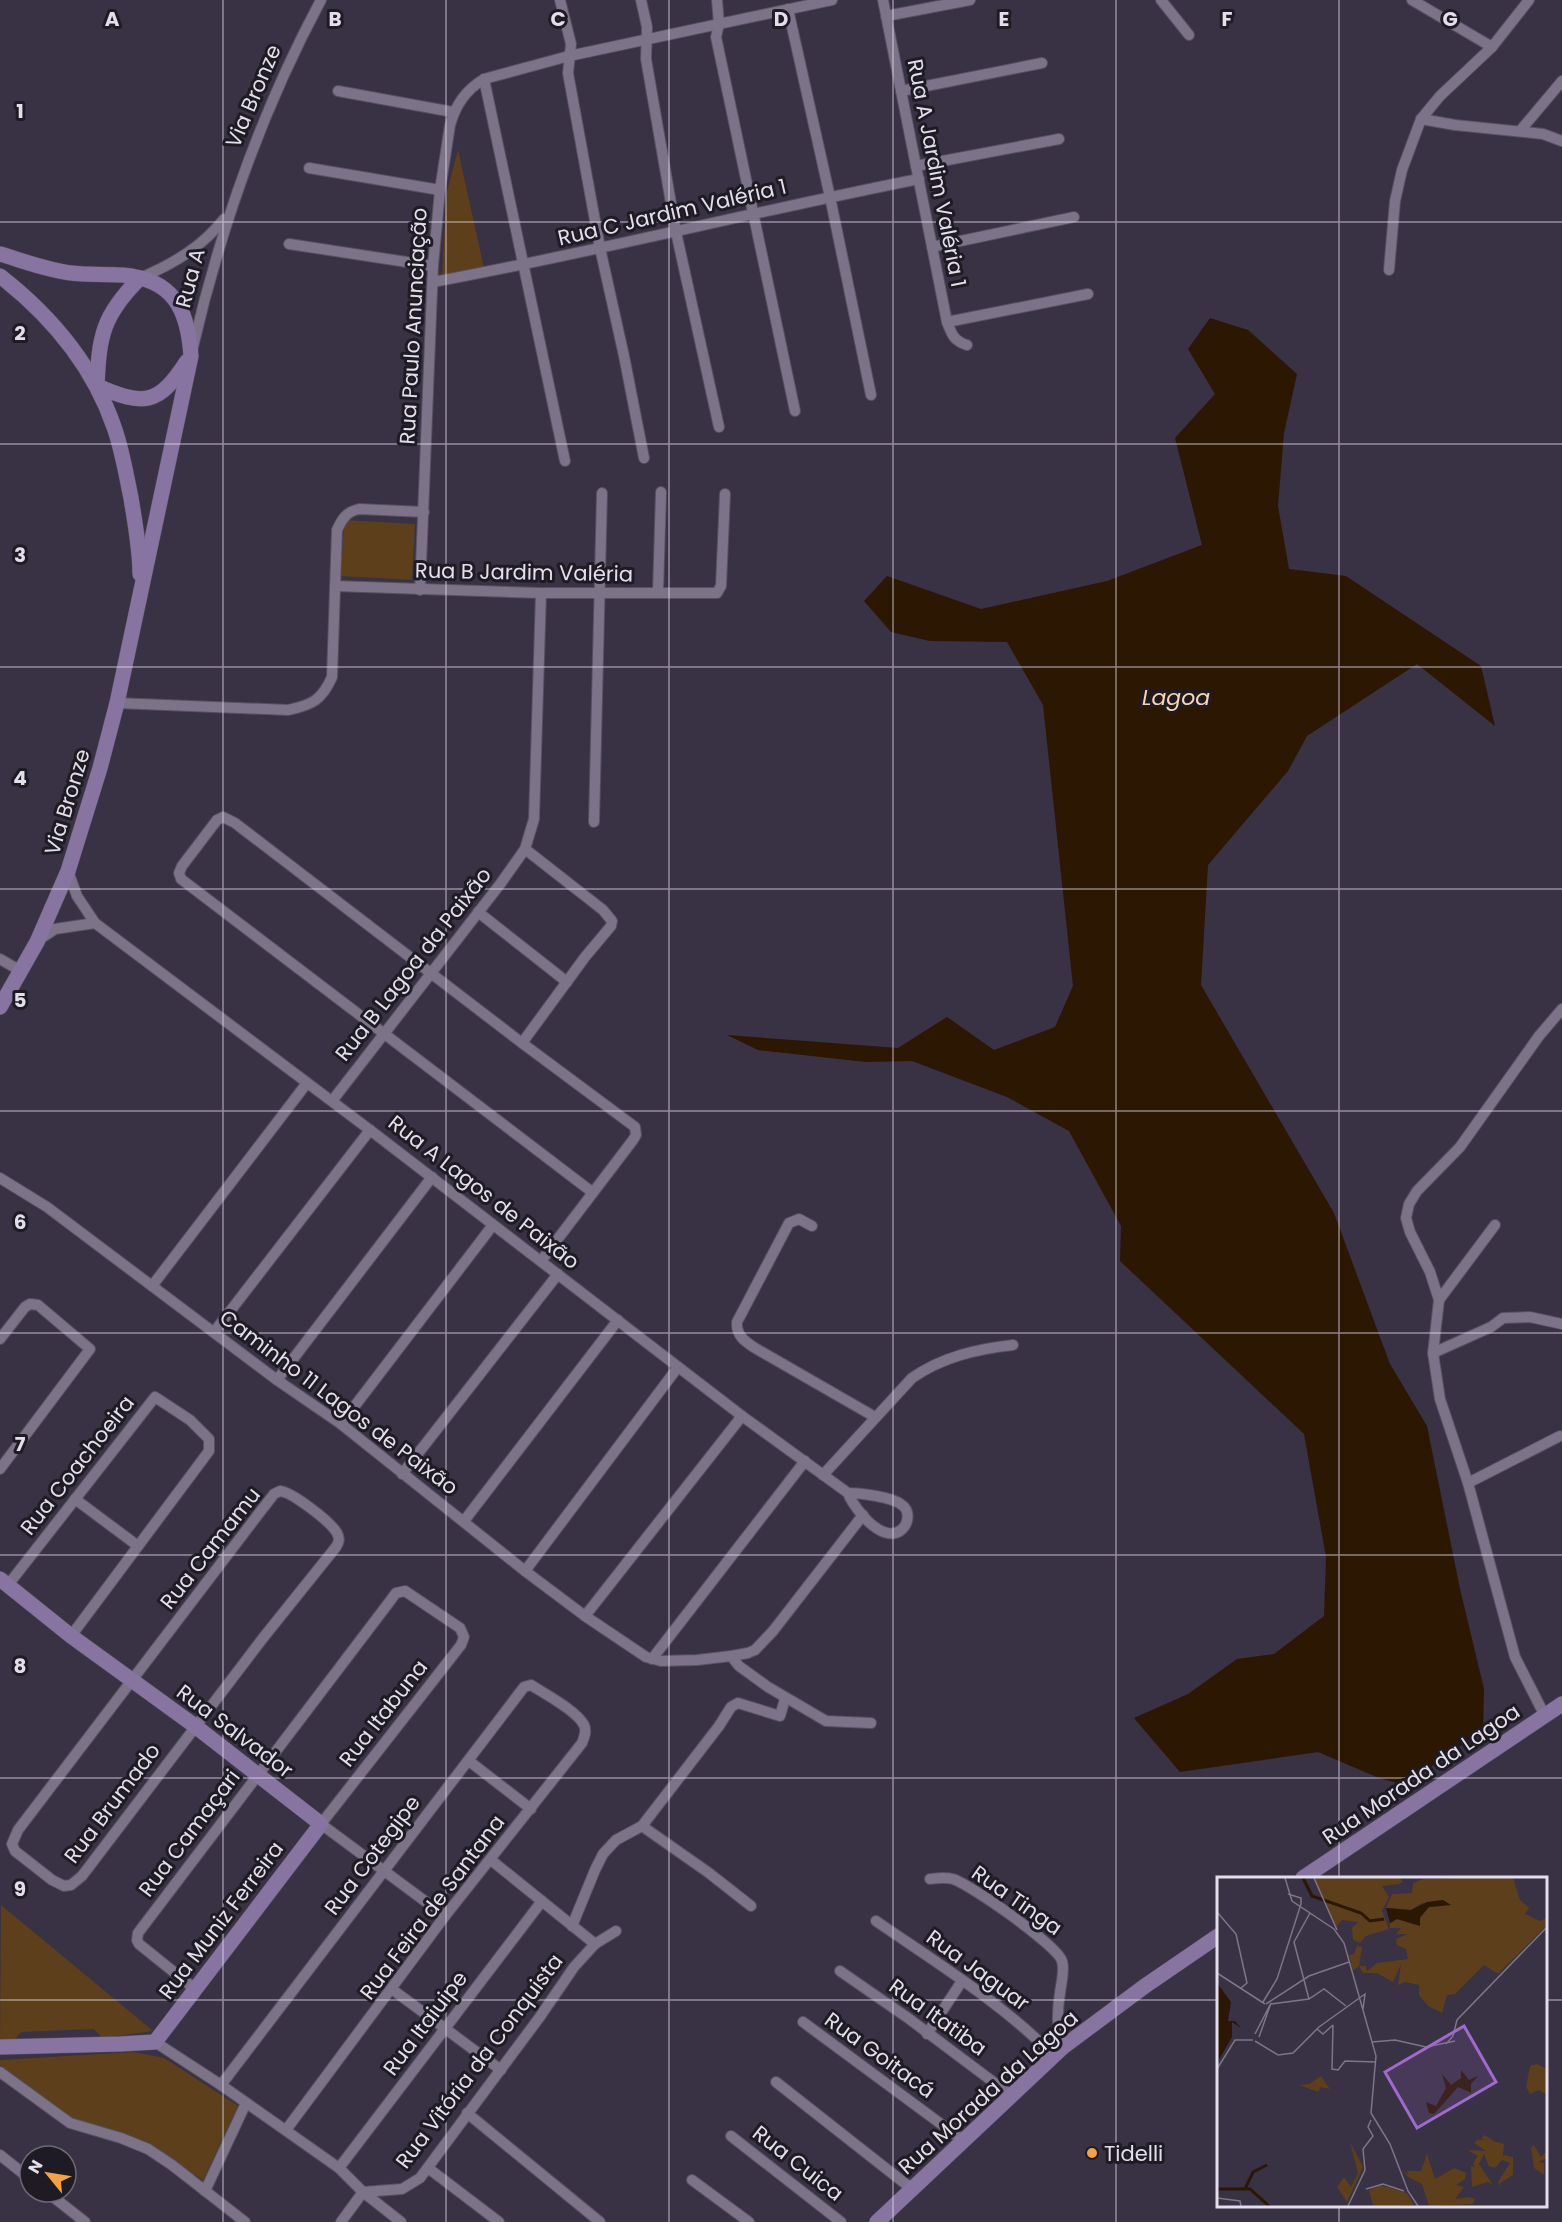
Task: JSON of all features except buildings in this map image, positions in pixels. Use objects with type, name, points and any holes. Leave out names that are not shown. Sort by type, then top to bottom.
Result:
[{"type":"street","name":"Via Bronze","points":[[230,211],[273,100],[301,37],[321,0]]},
{"type":"street","points":[[560,0],[571,44],[568,73],[600,248],[644,458]]},
{"type":"street","points":[[641,0],[647,39],[646,59],[676,232],[719,427]]},
{"type":"street","points":[[717,0],[719,24],[716,38],[795,411]]},
{"type":"street","points":[[565,461],[484,79],[569,56],[719,24],[795,5],[832,0]]},
{"type":"street","name":"Rua A Jardim Valéria 1","points":[[883,0],[947,322],[957,342],[967,345]]},
{"type":"street","points":[[886,16],[970,0]]},
{"type":"street","points":[[1161,0],[1189,35]]},
{"type":"street","points":[[1413,0],[1492,47]]},
{"type":"street","points":[[1389,270],[1397,191],[1402,170],[1421,119],[1440,96],[1492,47],[1529,0]]},
{"type":"street","points":[[795,5],[830,197],[870,395]]},
{"type":"street","points":[[901,92],[1042,63]]},
{"type":"street","name":"Rua Paulo Anunciação","points":[[420,590],[433,266],[440,190],[453,112],[472,86],[484,79]]},
{"type":"street","points":[[1520,131],[1562,81]]},
{"type":"street","points":[[338,91],[453,112]]},
{"type":"street","points":[[1421,119],[1455,125],[1543,134],[1562,141]]},
{"type":"street","points":[[916,166],[1059,139]]},
{"type":"street","points":[[309,168],[440,190]]},
{"type":"street","name":"Rua C Jardim Valéria 1","points":[[433,282],[525,265],[919,179]]},
{"type":"street","points":[[97,386],[98,353],[105,325],[117,303],[140,278],[163,268],[203,242],[230,211]]},
{"type":"street","name":"Rua A","points":[[190,356],[207,287],[230,211]]},
{"type":"street","points":[[932,247],[1074,217]]},
{"type":"street","points":[[289,244],[433,266]]},
{"type":"street","points":[[0,254],[53,270],[140,278],[161,287],[177,302],[189,330],[190,356],[140,598]]},
{"type":"street","points":[[0,276],[49,320],[97,386],[114,426],[126,472],[139,552],[140,598]]},
{"type":"street","points":[[947,322],[1088,294]]},
{"type":"street","points":[[97,386],[121,396],[147,399],[159,394],[169,386],[190,356]]},
{"type":"street","points":[[658,593],[661,492]]},
{"type":"street","points":[[594,822],[602,493]]},
{"type":"street","name":"Rua B Jardim Valéria","points":[[334,586],[541,593],[713,594],[720,591],[721,586],[724,494]]},
{"type":"street","points":[[117,703],[288,710],[315,702],[326,690],[332,677],[338,530],[344,516],[359,509],[424,512]]},
{"type":"street","points":[[522,1044],[611,926],[610,918],[603,910],[525,849],[534,819],[541,593]]},
{"type":"street","name":"Via Bronze","points":[[2,997],[21,971],[37,942],[68,871],[100,768],[140,598]]},
{"type":"street","points":[[541,1261],[636,1135],[635,1127],[522,1044],[235,823],[223,817],[217,820],[182,866],[179,873],[186,884],[592,1192]]},
{"type":"street","name":"Rua B Lagoa da Paixão","points":[[332,1101],[525,849]]},
{"type":"street","name":"Rua A Lagos de Paixão","points":[[68,871],[77,896],[95,923],[432,1177],[742,1416],[848,1493],[862,1515],[876,1528],[889,1535],[896,1534],[905,1524],[908,1512],[898,1502],[848,1493]]},
{"type":"street","points":[[478,912],[567,982]]},
{"type":"street","points":[[37,942],[55,929],[95,923]]},
{"type":"street","points":[[0,959],[21,971]]},
{"type":"street","points":[[1545,1716],[1515,1657],[1468,1483],[1440,1399],[1433,1353],[1439,1300],[1430,1272],[1410,1233],[1406,1218],[1409,1204],[1417,1191],[1460,1147],[1539,1036],[1562,1008]]},
{"type":"street","points":[[152,1286],[307,1083]]},
{"type":"street","points":[[214,1332],[370,1130]]},
{"type":"street","points":[[277,1380],[432,1177]]},
{"type":"street","name":"Caminho 11 Lagos de Paixão","points":[[0,1178],[47,1207],[277,1380],[341,1424],[585,1616],[637,1652],[652,1659]]},
{"type":"street","points":[[812,1226],[799,1219],[789,1223],[737,1322],[737,1329],[744,1340],[755,1348],[875,1417]]},
{"type":"street","points":[[341,1424],[493,1225]]},
{"type":"street","points":[[1439,1300],[1495,1225]]},
{"type":"street","points":[[402,1474],[558,1274]]},
{"type":"street","points":[[0,1339],[30,1304],[38,1305],[90,1349],[0,1469]]},
{"type":"street","points":[[1433,1353],[1491,1327],[1503,1318],[1530,1317],[1562,1324]]},
{"type":"street","points":[[464,1521],[618,1320]]},
{"type":"street","points":[[824,1475],[912,1378],[928,1367],[953,1357],[1013,1345]]},
{"type":"street","points":[[525,1571],[678,1366]]},
{"type":"street","name":"Rua Coachoeira","points":[[4,1582],[75,1499],[155,1397],[190,1420],[209,1438],[208,1451],[138,1546]]},
{"type":"street","points":[[585,1616],[742,1416]]},
{"type":"street","points":[[1468,1483],[1560,1436]]},
{"type":"street","points":[[652,1659],[805,1461]]},
{"type":"street","name":"Rua Camamu","points":[[133,1680],[274,1494],[284,1491],[302,1503],[327,1522],[337,1533],[339,1543],[195,1726]]},
{"type":"street","points":[[71,1636],[138,1546],[75,1499]]},
{"type":"street","points":[[652,1659],[672,1661],[748,1653],[766,1640],[862,1515]]},
{"type":"street","name":"Rua Salvador","points":[[4,1582],[71,1636],[195,1726],[321,1824],[446,1916]]},
{"type":"street","name":"Rua Camaçari","points":[[195,1989],[139,1944],[138,1933],[396,1593],[405,1590],[456,1625]]},
{"type":"street","name":"Rua Itabuna","points":[[321,1824],[458,1650],[464,1637],[463,1632],[456,1625]]},
{"type":"street","points":[[731,1656],[739,1666],[785,1699],[830,1723],[871,1723]]},
{"type":"street","name":"Rua Brumado","points":[[133,1680],[18,1830],[12,1844],[20,1856],[52,1880],[64,1886],[71,1885],[82,1876],[195,1726]]},
{"type":"street","name":"Rua Cotegipe","points":[[221,2085],[526,1686],[531,1685],[565,1708]]},
{"type":"street","points":[[572,1926],[603,1854],[616,1840],[642,1826],[733,1705],[738,1703],[780,1716],[785,1699]]},
{"type":"street","name":"Rua Morada da Lagoa","points":[[1304,1877],[1562,1704]]},
{"type":"street","name":"Rua Feira de Santana","points":[[286,2130],[393,1990],[446,1916],[531,1809],[584,1737],[584,1725],[565,1708]]},
{"type":"street","points":[[469,1761],[531,1809]]},
{"type":"street","name":"Rua Muniz Ferreira","points":[[154,2042],[321,1824]]},
{"type":"street","points":[[642,1826],[751,1906]]},
{"type":"street","points":[[491,1860],[595,1944]]},
{"type":"street","name":"Rua Tinga","points":[[930,1879],[944,1877],[959,1882],[1056,1951],[1062,1960],[1063,1969],[1058,2023],[1059,2051]]},
{"type":"street","name":"Rua Itaiuipe","points":[[339,2168],[542,1901]]},
{"type":"street","name":"Rua Jaguar","points":[[876,1921],[1059,2051]]},
{"type":"street","name":"Rua Vitória da Conquista","points":[[363,2192],[402,2189],[420,2178],[501,2070],[574,1966],[595,1944],[616,1931]]},
{"type":"street","name":"Rua Morada da Lagoa","points":[[877,2222],[1059,2051],[1145,1986],[1217,1937]]},
{"type":"street","name":"Rua Itatiba","points":[[840,1971],[908,2018],[1012,2096]]},
{"type":"street","points":[[927,2034],[962,1981]]},
{"type":"street","points":[[393,1990],[501,2070]]},
{"type":"street","name":"Rua Goitacá","points":[[803,2022],[964,2141]]},
{"type":"street","points":[[0,2047],[154,2042],[221,2085],[339,2168],[363,2192],[401,2222]]},
{"type":"street","points":[[0,2072],[63,2119],[148,2149],[245,2222]]},
{"type":"street","points":[[776,2082],[912,2189]]},
{"type":"street","points":[[205,2191],[246,2103]]},
{"type":"street","points":[[467,2114],[600,2222]]},
{"type":"street","name":"Rua Cuica","points":[[731,2136],[841,2222]]},
{"type":"street","points":[[0,2155],[18,2169]]},
{"type":"street","points":[[428,2168],[499,2222]]},
{"type":"street","points":[[692,2180],[749,2222]]},
{"type":"street","points":[[341,2222],[363,2192]]},
{"type":"street","points":[[61,2204],[79,2220]]},
{"type":"shaded area","points":[[458,150],[484,268],[442,275],[447,191]]},
{"type":"shaded area","points":[[344,520],[415,524],[412,580],[341,576]]},
{"type":"shaded area","points":[[1,1905],[153,2031],[102,2038],[94,2029],[21,2032],[14,2040],[0,2041]]},
{"type":"shaded area","points":[[134,2052],[164,2058],[238,2106],[203,2180],[151,2146],[68,2116],[0,2065],[0,2060]]},
{"type":"water","name":"Lagoa","points":[[1210,318],[1248,330],[1297,374],[1284,433],[1278,506],[1289,569],[1346,576],[1481,666],[1495,726],[1417,664],[1307,736],[1288,771],[1208,865],[1201,985],[1334,1213],[1390,1364],[1427,1426],[1460,1589],[1484,1689],[1483,1730],[1405,1785],[1379,1778],[1318,1752],[1180,1772],[1134,1718],[1188,1694],[1237,1659],[1274,1654],[1324,1616],[1326,1557],[1304,1434],[1120,1261],[1121,1226],[1069,1131],[1007,1097],[912,1061],[866,1062],[758,1050],[727,1035],[898,1048],[947,1017],[994,1050],[1055,1027],[1073,986],[1043,705],[1007,642],[930,641],[891,632],[864,601],[887,576],[981,609],[1107,581],[1202,545],[1175,438],[1215,394],[1188,349]]},
{"type":"place","name":"Tidelli","points":[[1092,2153]]}]
